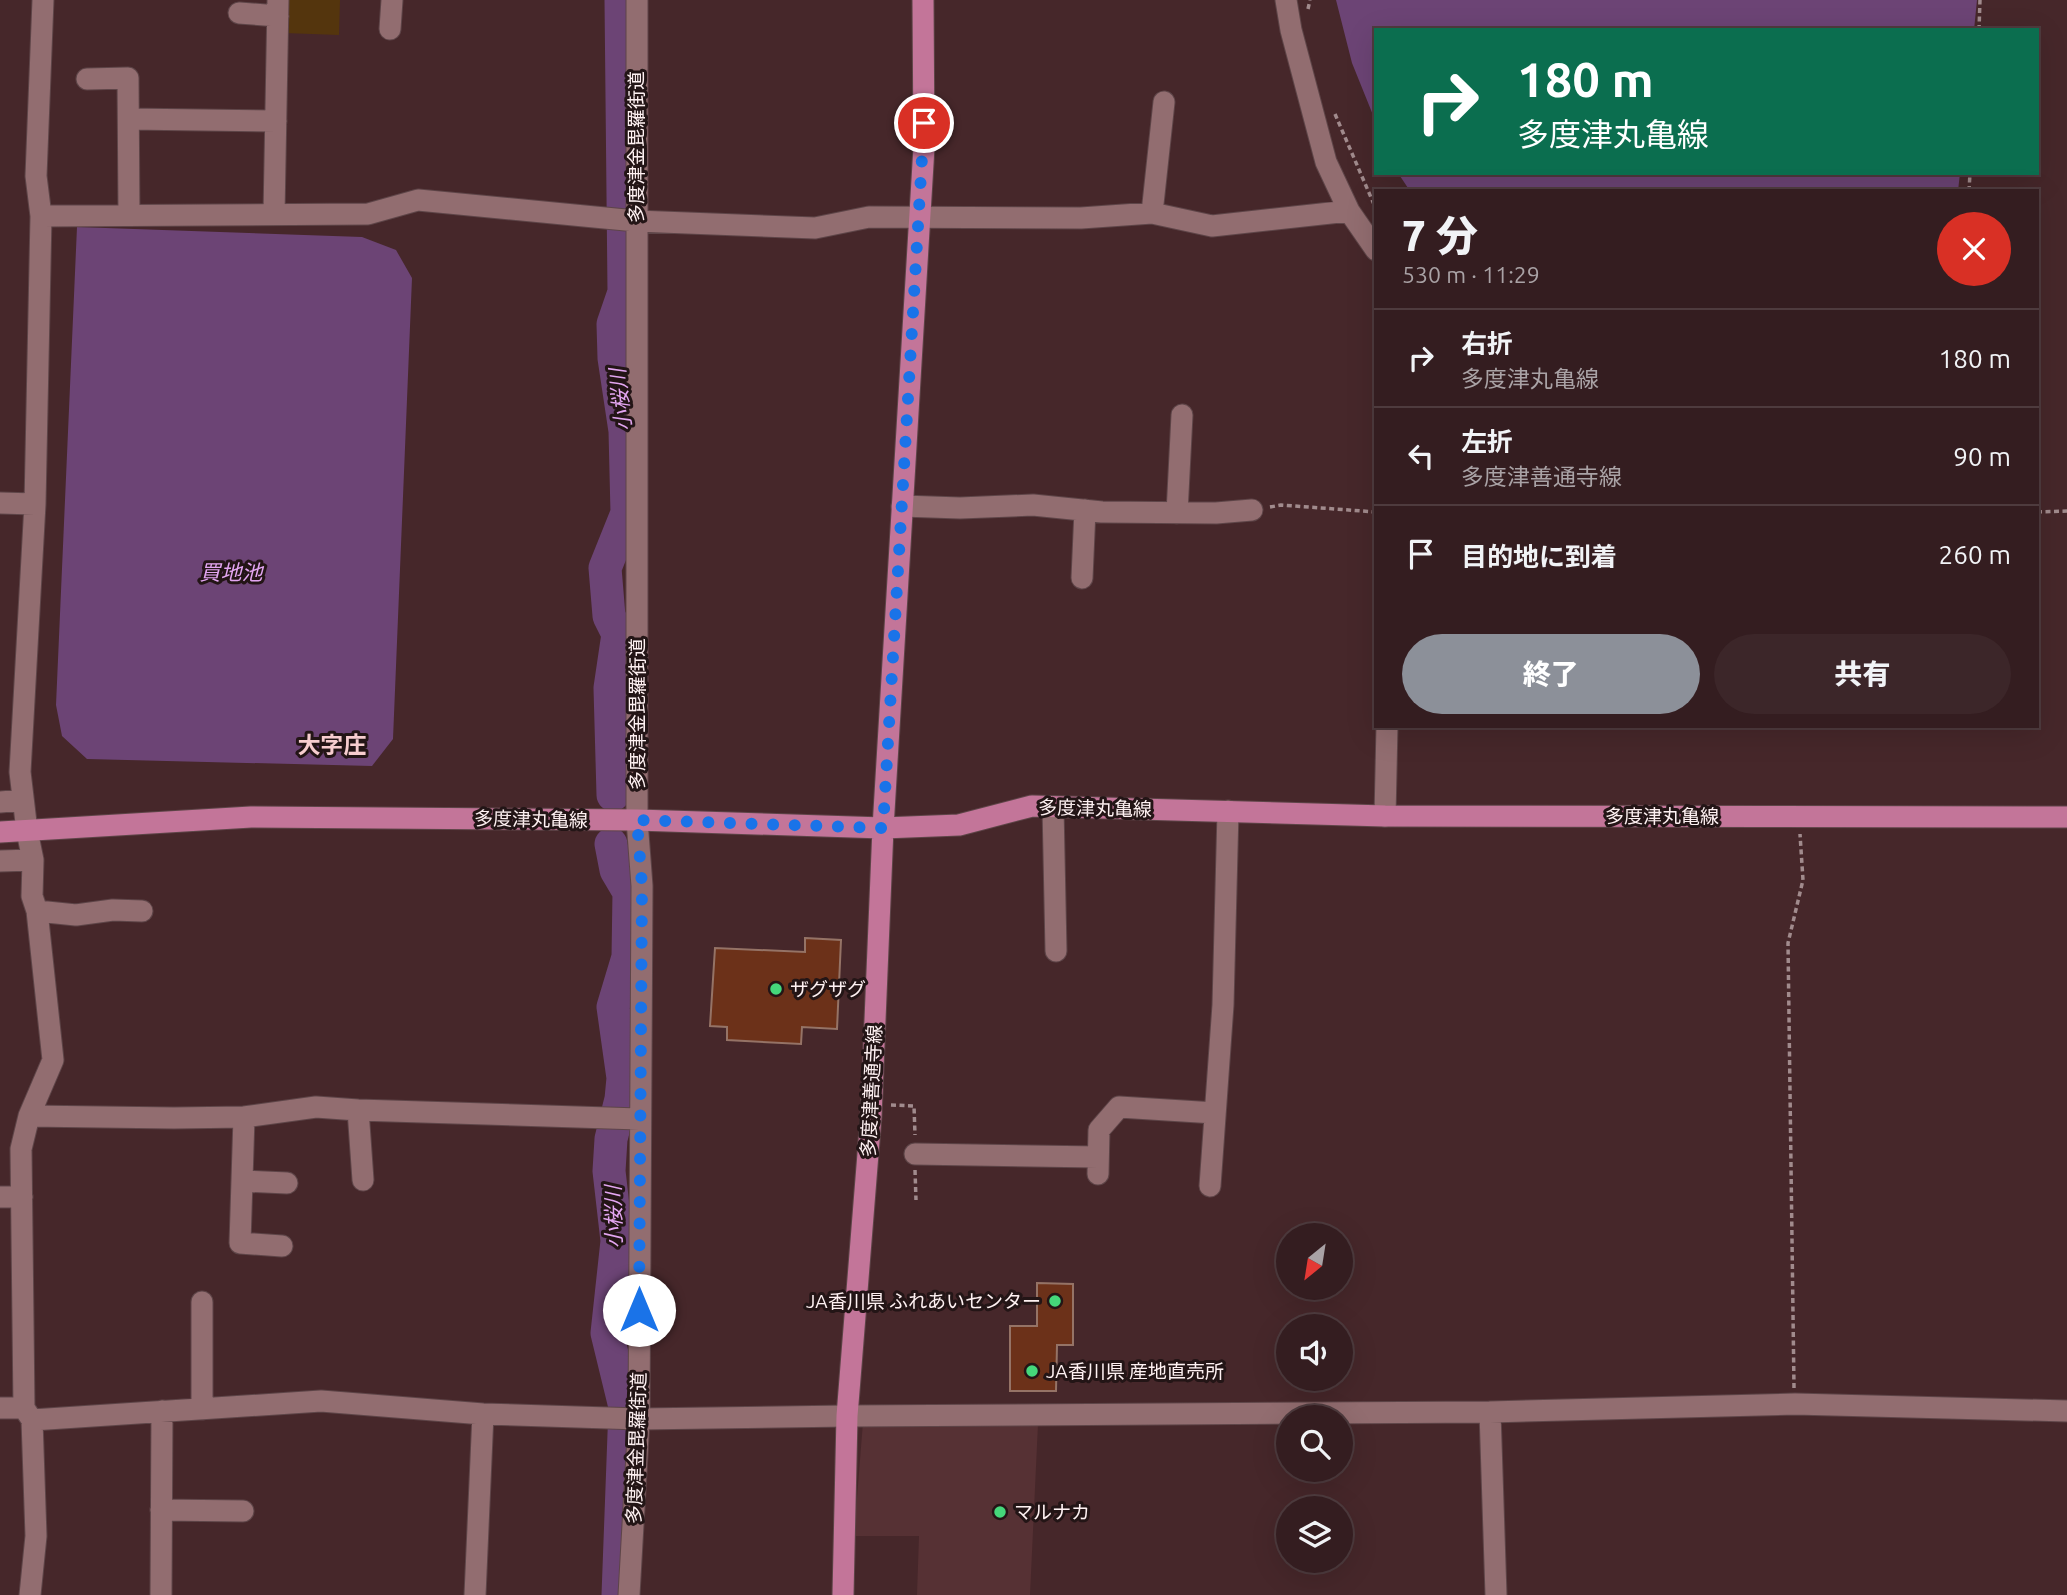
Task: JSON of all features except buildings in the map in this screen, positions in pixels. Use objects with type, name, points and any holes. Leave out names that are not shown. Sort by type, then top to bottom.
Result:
[{"type":"main road","name":"多度津善通寺線","points":[[843,1595],[847,1416],[871,1116],[883,828],[924,147],[923,0]]},
{"type":"main road","name":"多度津丸亀線","points":[[0,832],[251,817],[637,820],[883,828],[958,825],[1032,806],[1385,816],[2067,817]]},
{"type":"street","points":[[30,1595],[36,1536],[28,1414],[21,1149],[29,1116],[53,1060],[37,911],[32,896],[33,860],[20,772],[35,504],[41,216],[36,176],[43,0]]},
{"type":"street","points":[[390,29],[391,0]]},
{"type":"street","name":"多度津金毘羅街道","points":[[629,1595],[633,1118],[642,886],[637,820],[636,0]]},
{"type":"street","points":[[1286,0],[1291,30],[1326,162],[1349,211],[1374,247]]},
{"type":"street","points":[[239,13],[278,8],[274,214]]},
{"type":"street","points":[[87,79],[128,78],[130,215]]},
{"type":"street","points":[[1152,213],[1164,102]]},
{"type":"street","points":[[129,118],[276,121]]},
{"type":"street","points":[[1158,157],[1180,158]]},
{"type":"street","points":[[41,216],[368,214],[418,200],[635,221],[815,228],[869,217],[1081,218],[1152,213],[1212,226],[1349,211]]},
{"type":"street","points":[[1177,513],[1183,415]]},
{"type":"street","points":[[0,503],[35,504]]},
{"type":"street","points":[[902,506],[960,508],[1033,505],[1085,510],[1177,513],[1252,510]]},
{"type":"street","points":[[1082,578],[1085,510]]},
{"type":"street","points":[[1385,816],[1387,728]]},
{"type":"street","points":[[0,802],[23,800]]},
{"type":"street","points":[[1053,807],[1056,951]]},
{"type":"street","points":[[1210,1186],[1223,1005],[1228,811]]},
{"type":"street","points":[[0,861],[33,860]]},
{"type":"street","points":[[37,911],[76,915],[113,910],[142,911]]},
{"type":"street","points":[[29,1116],[244,1117],[316,1107],[358,1111],[633,1118]]},
{"type":"street","points":[[915,1154],[1098,1166],[1098,1130],[1119,1107],[1215,1114]]},
{"type":"street","points":[[358,1111],[363,1180]]},
{"type":"street","points":[[244,1117],[240,1243],[282,1246]]},
{"type":"street","points":[[242,1181],[287,1183]]},
{"type":"street","points":[[0,1197],[22,1197]]},
{"type":"street","points":[[202,1302],[202,1409]]},
{"type":"street","points":[[0,1408],[28,1414],[162,1412],[321,1401],[483,1414],[629,1419],[1490,1412],[1794,1404],[2067,1411]]},
{"type":"street","points":[[161,1595],[162,1412]]},
{"type":"street","points":[[1490,1412],[1496,1595]]},
{"type":"street","points":[[475,1595],[483,1414]]},
{"type":"street","points":[[161,1510],[243,1511]]},
{"type":"path","points":[[1309,18],[1310,0]]},
{"type":"path","points":[[1979,28],[1980,0]]},
{"type":"path","points":[[1334,112],[1374,204]]},
{"type":"path","points":[[1252,510],[1281,505],[1374,512]]},
{"type":"path","points":[[2039,512],[2067,512]]},
{"type":"path","points":[[1794,1404],[1788,943],[1803,880],[1799,817]]},
{"type":"shaded area","points":[[286,0],[340,0],[339,35],[284,33]]},
{"type":"shaded area","points":[[863,1422],[1038,1424],[1030,1595],[917,1595],[919,1536],[854,1536]]},
{"type":"water","points":[[1336,0],[1977,0],[1974,28],[1374,28],[1374,118],[1352,63]]},
{"type":"water","points":[[1399,175],[1960,175],[1958,189],[1409,189]]},
{"type":"water","name":"買地池","points":[[77,227],[362,237],[396,250],[412,278],[393,739],[372,766],[87,759],[62,736],[56,705]]},
{"type":"waterway","name":"小桜川","points":[[613,795],[610,688],[618,634],[609,616],[605,568],[627,513],[625,431],[614,358],[613,324],[624,292],[621,0]]},
{"type":"waterway","name":"小桜川","points":[[611,844],[616,870],[629,892],[628,957],[613,1007],[623,1078],[611,1139],[609,1171],[617,1241],[607,1333],[625,1407],[618,1595]]},
{"type":"place","name":"ザグザグ","points":[[776,989]]},
{"type":"place","name":"JA香川県 ふれあいセンター","points":[[1055,1301]]},
{"type":"place","name":"JA香川県 産地直売所","points":[[1032,1371]]},
{"type":"place","name":"マルナカ","points":[[1000,1512]]},
{"type":"district","name":"大字庄","points":[[332,745]]},
{"type":"route","points":[[639,1310],[642,886],[637,820],[883,828],[924,123]]}]
